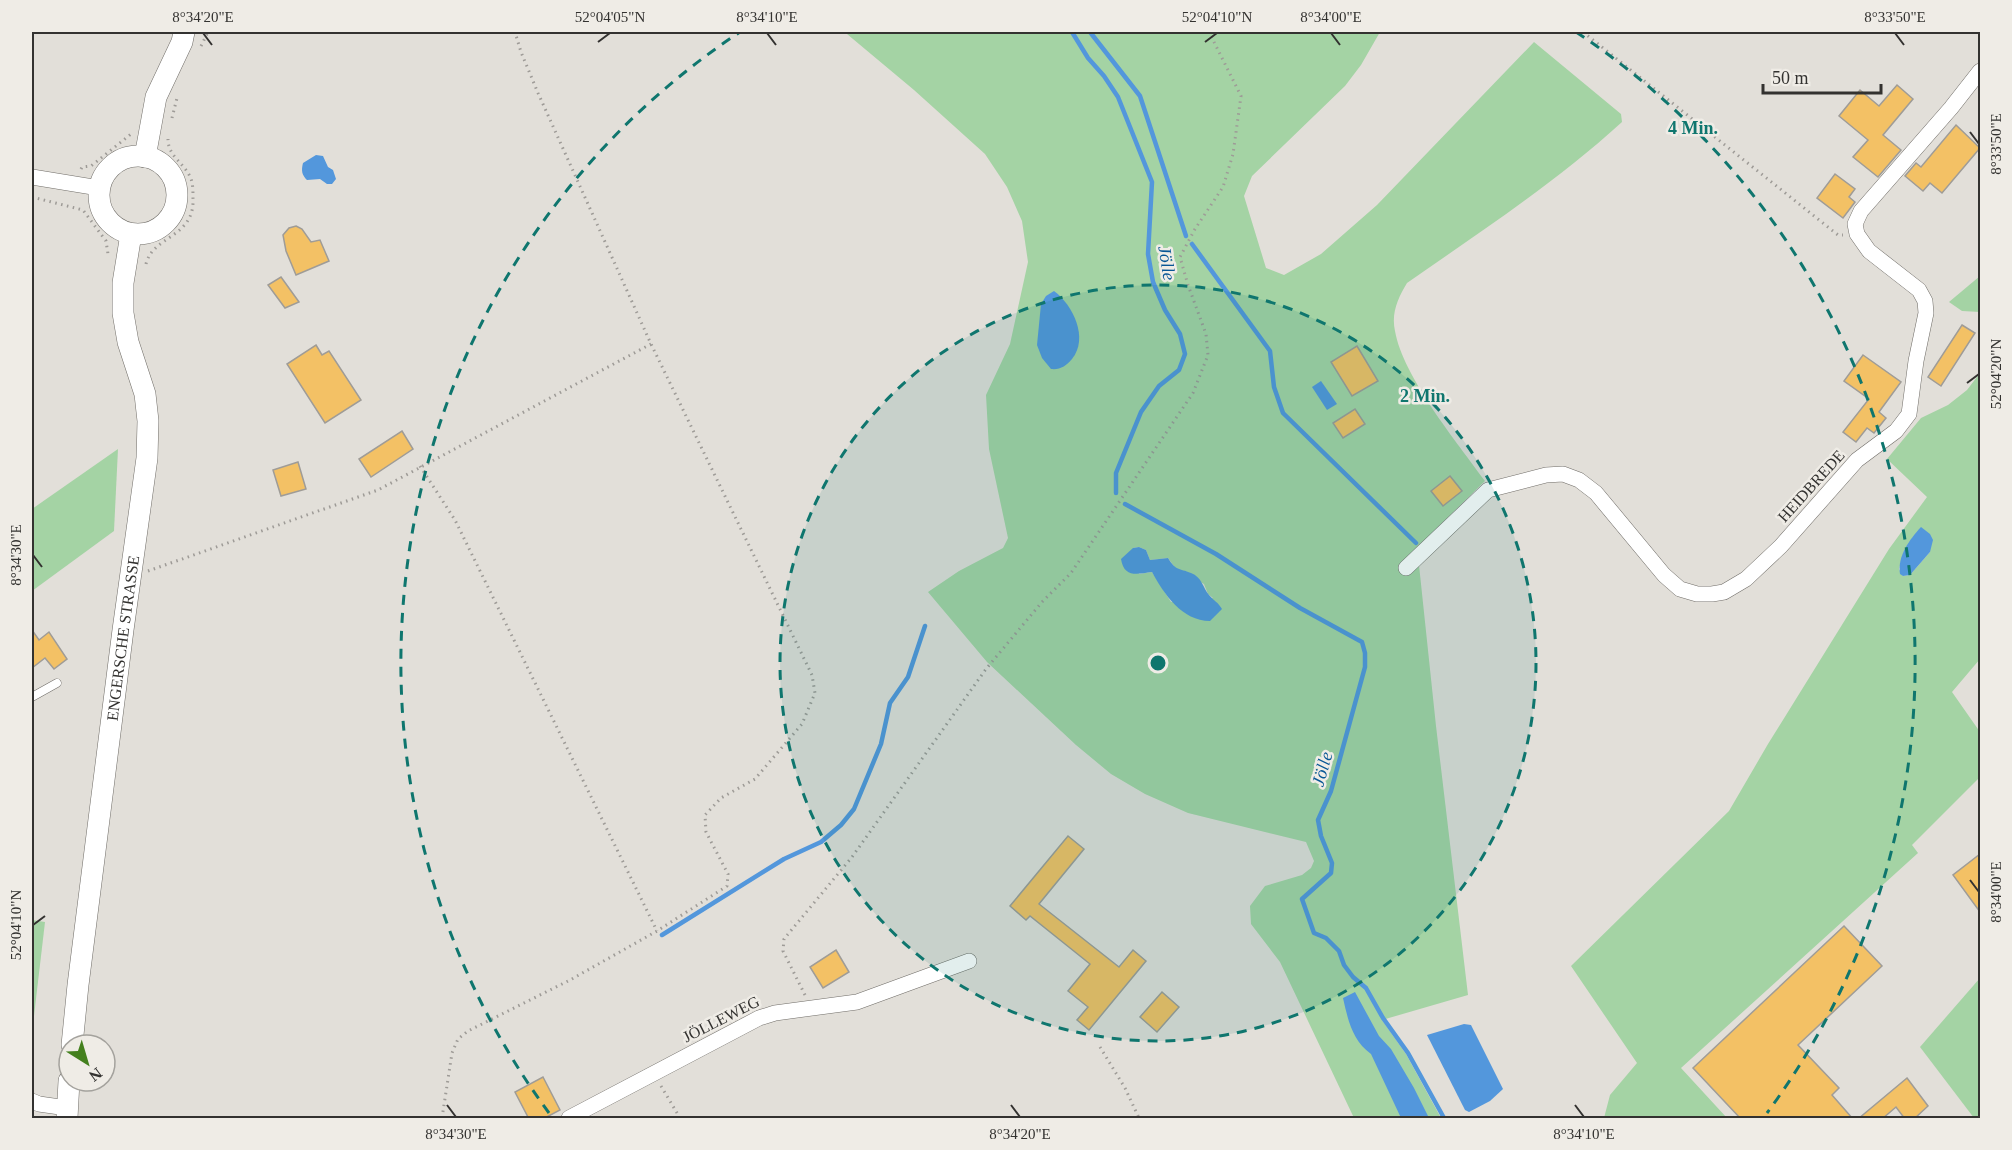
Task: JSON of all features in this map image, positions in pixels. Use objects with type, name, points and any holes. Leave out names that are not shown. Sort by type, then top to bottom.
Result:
[{"type":"main road","points":[[145,157],[156,97],[182,42],[184,32]]},
{"type":"main road","points":[[131,157],[145,157],[158,161],[172,175],[177,192],[177,202],[174,211],[163,226],[146,234],[131,234],[118,229],[105,216],[99,198],[99,188],[102,179],[114,164],[131,157]]},
{"type":"main road","name":"ENGERSCHE STRASSE","points":[[73,1033],[130,578],[143,498],[148,440],[145,394],[128,342],[123,313],[123,283],[131,234]]},
{"type":"main road","points":[[67,1113],[68,1093]]},
{"type":"street","points":[[1857,234],[1855,224],[1861,211],[1951,108],[1980,71]]},
{"type":"street","points":[[32,177],[99,188]]},
{"type":"street","name":"HEIDBREDE","points":[[1406,568],[1488,490],[1563,474],[1579,480],[1596,493],[1664,575],[1680,589],[1697,594],[1712,594],[1724,592],[1746,579],[1781,546],[1857,460],[1896,430],[1909,414],[1916,361],[1926,313],[1925,301],[1919,290],[1869,251],[1857,234]]},
{"type":"street","name":"JÖLLEWEG","points":[[569,1119],[759,1018],[775,1012],[857,1002],[969,961]]},
{"type":"street","points":[[32,1101],[67,1113]]},
{"type":"lane","points":[[32,697],[57,683]]},
{"type":"path","points":[[196,53],[208,32]]},
{"type":"path","points":[[442,1119],[452,1053],[458,1039],[468,1031],[570,980],[657,931],[727,886],[728,874],[706,832],[705,815],[721,798],[755,779],[772,761],[802,724],[815,693],[812,675],[651,344],[520,52],[515,32]]},
{"type":"path","points":[[806,1008],[804,992],[783,951],[784,939],[852,856],[986,669],[1042,602],[1071,573],[1193,393],[1208,355],[1206,334],[1180,257],[1195,229],[1223,187],[1233,154],[1241,96],[1209,32]]},
{"type":"path","points":[[1583,32],[1838,235],[1857,234]]},
{"type":"path","points":[[171,125],[179,88]]},
{"type":"path","points":[[82,167],[91,166],[131,134],[132,130]]},
{"type":"path","points":[[144,270],[148,256],[154,249],[182,230],[192,208],[191,178],[168,148],[168,132]]},
{"type":"path","points":[[32,197],[70,206]]},
{"type":"path","points":[[130,578],[378,490],[651,344]]},
{"type":"path","points":[[420,466],[455,520],[657,931]]},
{"type":"path","points":[[1100,1047],[1125,1088],[1139,1119]]},
{"type":"path","points":[[654,1074],[680,1119]]},
{"type":"green space","points":[[838,32],[1380,32],[1361,65],[1345,86],[1252,176],[1244,196],[1266,268],[1284,275],[1321,254],[1377,205],[1534,42],[1621,114],[1622,122],[1570,166],[1407,283],[1398,300],[1395,312],[1395,331],[1408,368],[1432,409],[1485,481],[1398,566],[1408,576],[1419,565],[1468,995],[1382,1020],[1406,1054],[1441,1118],[1354,1118],[1280,962],[1251,924],[1250,906],[1265,886],[1302,875],[1311,868],[1314,861],[1306,842],[1188,813],[1145,794],[1111,774],[1076,745],[987,662],[928,592],[959,571],[1003,548],[1008,538],[989,449],[986,395],[1010,344],[1028,262],[1022,221],[1007,187],[985,154],[847,34]],"holes":[[[1139,547],[1146,550],[1150,560],[1168,558],[1176,569],[1204,584],[1208,594],[1213,598],[1171,602],[1152,572],[1139,574],[1133,548]]]},
{"type":"green space","points":[[1980,276],[1980,312],[1962,311],[1949,302]]},
{"type":"green space","points":[[1980,373],[1980,659],[1952,692],[1980,732],[1980,777],[1912,845],[1918,853],[1681,1068],[1727,1118],[1604,1118],[1610,1095],[1637,1063],[1571,966],[1729,811],[1889,549],[1927,497],[1887,459],[1921,418],[1948,405],[1967,390]],"holes":[[[1904,551],[1930,552],[1910,575],[1903,576],[1899,569]]]},
{"type":"green space","points":[[118,449],[114,531],[32,591],[32,509]]},
{"type":"green space","points":[[32,920],[45,922],[32,1033]]},
{"type":"green space","points":[[1980,978],[1980,1118],[1974,1118],[1920,1047]]},
{"type":"water","points":[[316,155],[323,156],[328,167],[333,170],[336,179],[332,184],[327,184],[320,179],[307,180],[304,176],[303,163]]},
{"type":"water","points":[[1054,291],[1073,313],[1079,332],[1079,341],[1077,351],[1067,364],[1051,369],[1042,358],[1037,345],[1041,304],[1046,296]]},
{"type":"water","points":[[1321,381],[1337,404],[1327,410],[1312,387]]},
{"type":"water","points":[[1921,527],[1930,534],[1933,540],[1930,552],[1910,575],[1903,576],[1900,574],[1902,554]]},
{"type":"water","points":[[1139,547],[1146,550],[1150,560],[1168,558],[1176,567],[1195,575],[1222,609],[1210,621],[1200,620],[1175,605],[1152,572],[1136,574],[1128,572],[1121,559],[1133,548]]},
{"type":"water","points":[[1355,992],[1379,1036],[1391,1049],[1414,1088],[1429,1118],[1401,1118],[1371,1054],[1359,1042],[1349,1022],[1343,998]]},
{"type":"water","points":[[1464,1024],[1471,1025],[1503,1089],[1490,1101],[1469,1112],[1465,1110],[1427,1035]]},
{"type":"building","points":[[1897,85],[1913,99],[1883,135],[1901,150],[1878,177],[1853,157],[1868,140],[1839,116],[1860,90],[1879,106]]},
{"type":"building","points":[[1956,125],[1980,148],[1942,193],[1930,183],[1923,191],[1905,176],[1916,163],[1921,167]]},
{"type":"building","points":[[1835,174],[1855,189],[1849,197],[1855,202],[1843,218],[1817,198]]},
{"type":"building","points":[[296,226],[302,229],[311,242],[320,240],[329,261],[296,275],[286,251],[283,235],[289,228]]},
{"type":"building","points":[[281,277],[299,302],[285,308],[268,285]]},
{"type":"building","points":[[1962,325],[1975,333],[1941,386],[1928,377]]},
{"type":"building","points":[[316,345],[322,355],[329,351],[361,400],[325,423],[287,364]]},
{"type":"building","points":[[1357,346],[1378,381],[1352,396],[1331,362]]},
{"type":"building","points":[[1863,355],[1901,382],[1879,412],[1886,418],[1874,433],[1867,428],[1856,442],[1843,432],[1869,399],[1844,381]]},
{"type":"building","points":[[1355,409],[1365,424],[1343,438],[1333,423]]},
{"type":"building","points":[[402,431],[413,449],[371,477],[359,459]]},
{"type":"building","points":[[298,462],[306,489],[281,496],[273,470]]},
{"type":"building","points":[[1450,476],[1462,491],[1443,506],[1431,491]]},
{"type":"building","points":[[32,630],[39,640],[49,632],[67,659],[54,669],[45,658],[32,668]]},
{"type":"building","points":[[1068,836],[1084,849],[1039,904],[1119,967],[1133,950],[1146,961],[1089,1030],[1077,1020],[1088,1007],[1068,991],[1090,964],[1030,916],[1026,920],[1010,906]]},
{"type":"building","points":[[1980,854],[1980,912],[1953,875]]},
{"type":"building","points":[[1844,926],[1882,966],[1798,1045],[1839,1088],[1832,1095],[1853,1119],[1741,1119],[1693,1068]]},
{"type":"building","points":[[836,950],[849,972],[823,988],[810,967]]},
{"type":"building","points":[[1162,992],[1179,1007],[1157,1032],[1140,1017]]},
{"type":"building","points":[[543,1077],[560,1110],[543,1119],[529,1119],[515,1092]]},
{"type":"building","points":[[1907,1078],[1928,1106],[1914,1119],[1905,1119],[1896,1107],[1882,1119],[1858,1119]]},
{"type":"waterway","name":"Jölle","points":[[1072,32],[1088,58],[1118,97],[1152,182],[1148,254],[1153,282],[1165,310],[1180,334],[1185,354],[1179,370],[1159,386],[1141,412],[1116,473],[1116,493]]},
{"type":"waterway","points":[[1090,32],[1140,96],[1186,236]]},
{"type":"waterway","points":[[1192,244],[1270,351],[1274,387],[1283,413],[1416,543]]},
{"type":"waterway","name":"Jölle","points":[[1125,504],[1216,554],[1300,608],[1362,642],[1365,667],[1331,791],[1318,820],[1321,836],[1332,863],[1331,873],[1302,899],[1314,933],[1326,938],[1339,951],[1344,965],[1366,988],[1383,1018],[1408,1053],[1444,1118]]},
{"type":"waterway","points":[[662,935],[784,859],[821,842],[841,825],[854,809],[881,744],[890,703],[908,677],[925,626]]}]
